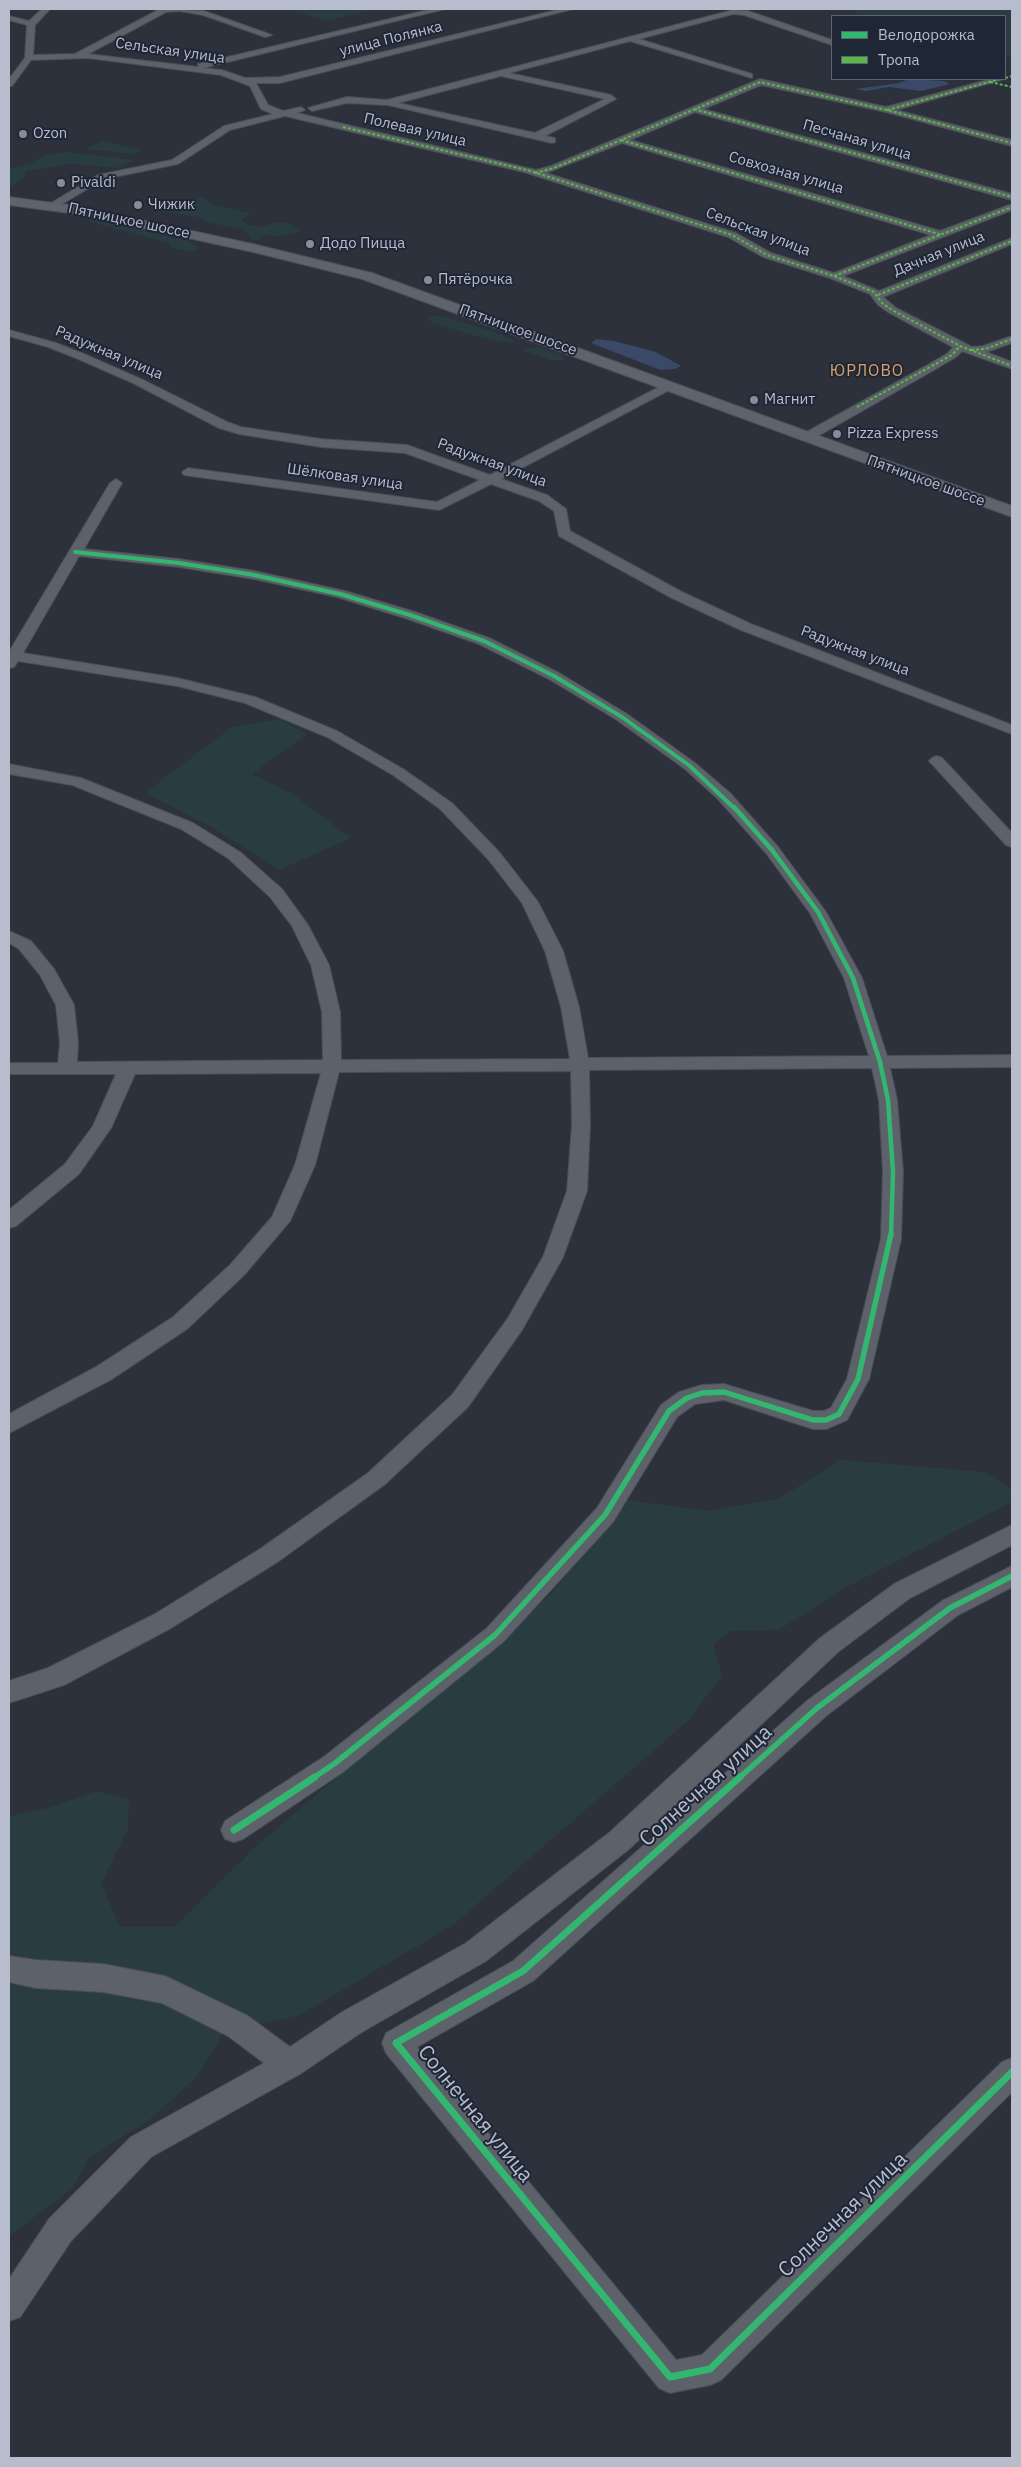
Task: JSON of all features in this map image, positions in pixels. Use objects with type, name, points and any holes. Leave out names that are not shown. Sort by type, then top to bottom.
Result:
[{"type":"main road","name":"Пятницкое шоссе","points":[[9,201],[54,205],[253,248],[367,276],[1012,512]]},
{"type":"street","points":[[11,79],[29,58],[31,24],[46,9]]},
{"type":"street","points":[[77,56],[164,10],[180,9],[204,13],[268,34]]},
{"type":"street","points":[[192,68],[440,9]]},
{"type":"street","name":"улица Полянка","points":[[248,80],[280,80],[569,9]]},
{"type":"street","points":[[387,103],[733,12],[745,13],[831,44]]},
{"type":"street","points":[[9,18],[31,24]]},
{"type":"street","points":[[632,39],[749,76]]},
{"type":"street","name":"Сельская улица","points":[[29,58],[77,56],[192,68],[248,80]]},
{"type":"street","points":[[500,74],[612,99],[535,137]]},
{"type":"street","points":[[248,80],[256,88],[262,106],[285,114],[347,100],[387,103],[552,140]]},
{"type":"street","points":[[887,110],[994,80]]},
{"type":"street","points":[[989,81],[1012,87]]},
{"type":"street","points":[[535,173],[554,168],[760,82],[887,110],[1012,143]]},
{"type":"street","name":"Песчаная улица","points":[[694,109],[1012,197]]},
{"type":"street","name":"Полевая улица","points":[[54,205],[101,177],[175,162],[227,128],[285,114],[535,173]]},
{"type":"street","name":"Совхозная улица","points":[[621,140],[942,235]]},
{"type":"street","name":"Сельская улица","points":[[535,173],[732,235],[767,254],[834,276],[878,295],[882,303],[892,310],[965,348],[1012,366]]},
{"type":"street","points":[[834,276],[1012,207]]},
{"type":"street","name":"Дачная улица","points":[[878,295],[1012,241]]},
{"type":"street","name":"Радужная улица","points":[[9,333],[52,345],[80,356],[137,381],[223,425],[239,430],[321,443],[407,449],[553,502],[560,509],[564,533],[677,595],[746,627],[1012,730]]},
{"type":"street","points":[[807,437],[965,348],[985,349],[1012,339]]},
{"type":"street","name":"Шёлковая улица","points":[[188,472],[433,507],[445,504],[492,480],[669,386]]},
{"type":"street","points":[[9,1692],[55,1677],[155,1626],[268,1556],[376,1479],[460,1401],[515,1324],[557,1248],[577,1191],[581,1125],[580,1064],[570,1007],[554,951],[530,902],[494,856],[446,806],[398,772],[332,734],[250,700],[178,682],[11,660],[116,483]]},
{"type":"street","points":[[75,552],[179,563],[254,575],[340,594],[410,615],[484,641],[554,676],[622,717],[690,766],[718,790],[772,850],[818,912],[853,978],[880,1062],[888,1100],[894,1172],[891,1239],[874,1320],[858,1379],[839,1414],[826,1420],[813,1420],[724,1392],[702,1393],[687,1398],[670,1411],[605,1515],[495,1635],[334,1764],[234,1830]]},
{"type":"street","points":[[937,761],[1012,842]]},
{"type":"street","points":[[9,769],[76,781],[187,826],[234,855],[276,893],[300,925],[320,965],[331,1012],[332,1066],[305,1165],[280,1221],[238,1270],[180,1322],[158,1338],[104,1374],[9,1424]]},
{"type":"street","points":[[9,936],[25,945],[48,973],[65,1005],[69,1042],[67,1069]]},
{"type":"street","points":[[10,1069],[1012,1062]]},
{"type":"street","points":[[9,1221],[72,1169],[102,1128],[128,1068]]},
{"type":"street","points":[[9,2306],[60,2230],[141,2147],[290,2064],[352,2022],[476,1952],[619,1841],[829,1645],[902,1591],[1012,1534]]},
{"type":"street","name":"Солнечная улица","points":[[1012,1576],[950,1608],[817,1708],[524,1971],[396,2043],[670,2377],[710,2369],[1012,2072]]},
{"type":"street","points":[[9,1969],[36,1974],[103,1978],[165,1990],[238,2026],[290,2064]]},
{"type":"shaded area","points":[[287,9],[377,9],[326,21]]},
{"type":"shaded area","points":[[858,9],[1012,9],[1012,58],[1006,56],[1006,15],[864,15],[852,12]]},
{"type":"shaded area","points":[[103,141],[142,151],[133,154],[85,149]]},
{"type":"shaded area","points":[[65,152],[135,161],[115,168],[72,164],[28,171],[24,173],[27,175],[25,177],[9,188],[9,169],[33,162],[44,155]]},
{"type":"shaded area","points":[[201,197],[215,205],[251,213],[242,220],[249,225],[261,227],[273,223],[289,223],[301,231],[279,236],[264,235],[259,237],[261,240],[252,240],[243,229],[210,223],[198,217],[156,210]]},
{"type":"shaded area","points":[[93,219],[189,241],[200,249],[192,252],[172,248],[169,243],[88,221]]},
{"type":"shaded area","points":[[429,315],[441,316],[501,334],[513,340],[513,343],[483,338],[433,323],[427,318]]},
{"type":"shaded area","points":[[537,347],[559,354],[565,357],[564,360],[551,360],[525,351],[525,348]]},
{"type":"shaded area","points":[[279,719],[307,734],[252,774],[291,793],[351,838],[279,870],[213,828],[145,793],[232,727]]},
{"type":"shaded area","points":[[841,1460],[984,1472],[1012,1489],[1012,1502],[841,1590],[779,1630],[730,1631],[713,1645],[722,1675],[689,1720],[453,1925],[300,2015],[223,2033],[197,2077],[148,2121],[88,2159],[73,2188],[9,2236],[9,1816],[44,1809],[97,1791],[129,1800],[128,1829],[101,1884],[120,1927],[175,1927],[262,1841],[551,1594],[627,1500],[709,1511],[778,1499]]},
{"type":"water","points":[[906,80],[926,80],[944,81],[950,84],[921,91],[889,87],[866,91],[856,89],[899,83]]},
{"type":"water","points":[[596,339],[614,341],[656,352],[681,366],[675,369],[660,370],[591,343]]},
{"type":"marked path","points":[[1006,78],[1012,76]]},
{"type":"marked path","points":[[887,110],[996,80]]},
{"type":"marked path","points":[[535,173],[554,168],[760,82],[887,110],[1012,143]]},
{"type":"marked path","points":[[990,82],[1012,87]]},
{"type":"marked path","points":[[694,109],[1012,197]]},
{"type":"marked path","points":[[343,127],[527,170],[732,235],[767,255],[834,276],[874,292],[882,303],[892,310],[960,346],[1012,366]]},
{"type":"marked path","points":[[621,140],[942,235]]},
{"type":"marked path","points":[[834,276],[1012,207]]},
{"type":"marked path","points":[[878,295],[1012,241]]},
{"type":"marked path","points":[[971,350],[985,349],[1012,339]]},
{"type":"marked path","points":[[857,407],[952,355],[960,346]]},
{"type":"cycle path","points":[[75,552],[179,563],[254,575],[340,594],[410,615],[484,641],[554,676],[622,717],[690,766],[724,796],[772,850],[818,912],[853,978],[880,1062],[888,1100],[893,1172],[891,1239],[858,1379],[839,1414],[826,1420],[813,1420],[724,1392],[702,1393],[687,1398],[669,1411],[605,1515],[495,1635],[334,1764],[234,1830]]},
{"type":"cycle path","points":[[1012,1576],[950,1608],[817,1708],[523,1971],[396,2043],[670,2377],[710,2369],[1012,2072]]},
{"type":"place","name":"Ozon","points":[[23,134]]},
{"type":"place","name":"Pivaldi","points":[[61,183]]},
{"type":"place","name":"Чижик","points":[[138,205]]},
{"type":"place","name":"Додо Пицца","points":[[310,244]]},
{"type":"place","name":"Пятёрочка","points":[[428,280]]},
{"type":"place","name":"Магнит","points":[[754,400]]},
{"type":"place","name":"Pizza Express","points":[[837,434]]},
{"type":"district","name":"ЮРЛОВО","points":[[867,371]]}]
